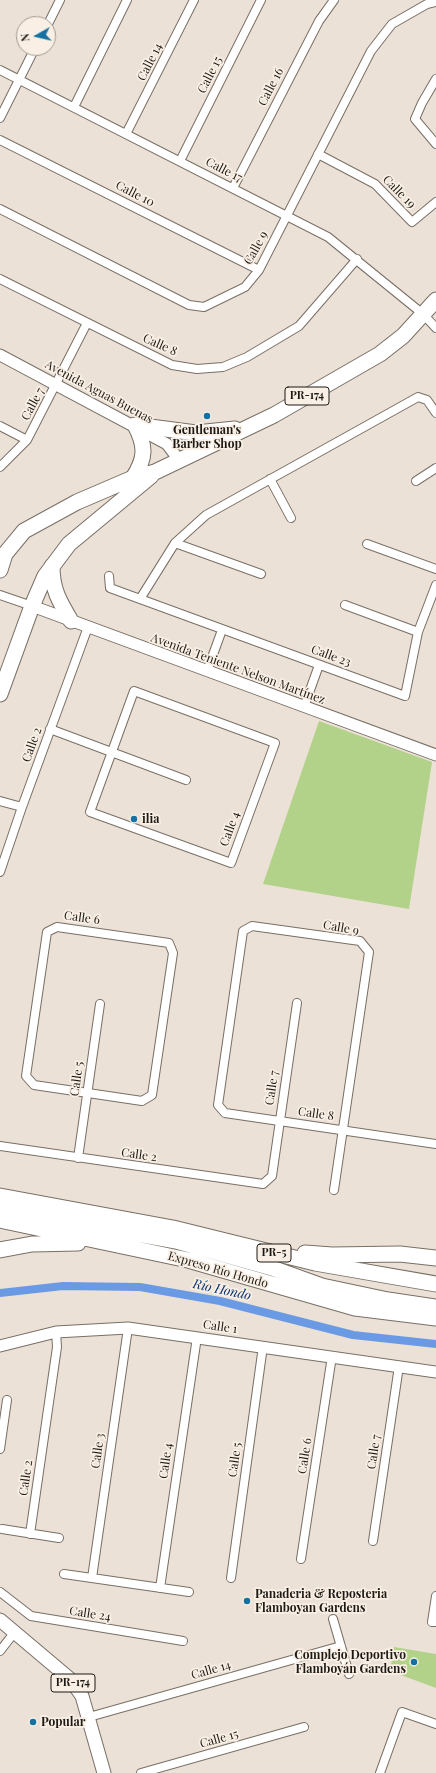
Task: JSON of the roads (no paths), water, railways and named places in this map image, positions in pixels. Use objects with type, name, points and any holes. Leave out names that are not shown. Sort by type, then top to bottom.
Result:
[{"type":"highway","name":"PR-174","points":[[0,570],[2,556],[24,531],[77,502],[134,478],[155,472],[248,428],[380,354],[404,336],[436,300]]},
{"type":"highway","points":[[135,425],[196,433],[248,428]]},
{"type":"highway","points":[[134,478],[141,466],[143,454],[143,440],[135,425]]},
{"type":"highway","name":"PR-174","points":[[0,694],[32,606],[45,576],[69,544],[155,472]]},
{"type":"highway","points":[[91,526],[107,502],[103,491]]},
{"type":"highway","points":[[52,566],[52,581],[58,599],[71,621]]},
{"type":"highway","name":"PR-5","points":[[0,1196],[173,1228],[223,1239],[315,1263],[436,1284]]},
{"type":"highway","points":[[0,1209],[176,1241],[272,1268],[329,1288],[374,1298],[436,1307]]},
{"type":"highway","name":"Expreso Río Hondo","points":[[0,1220],[138,1248],[220,1268],[299,1293],[355,1308],[436,1318]]},
{"type":"highway","points":[[223,1239],[306,1253],[332,1255],[400,1254],[436,1258]]},
{"type":"highway","points":[[0,1250],[32,1244],[64,1243],[77,1243],[122,1250],[138,1248]]},
{"type":"main road","name":"PR-174","points":[[0,1620],[70,1679],[82,1696],[104,1773]]},
{"type":"street","points":[[52,16],[60,0]]},
{"type":"street","points":[[74,107],[127,0]]},
{"type":"street","name":"Calle 14","points":[[126,134],[194,0]]},
{"type":"street","name":"Calle 15","points":[[180,161],[262,0]]},
{"type":"street","name":"Calle 16","points":[[233,188],[319,21],[334,0]]},
{"type":"street","name":"Calle 9","points":[[0,209],[190,306],[204,307],[245,287],[259,270],[371,51],[392,24],[427,4],[436,2]]},
{"type":"street","points":[[0,118],[32,56]]},
{"type":"street","name":"Calle 17","points":[[0,70],[328,237],[423,314],[436,328]]},
{"type":"street","points":[[436,79],[422,103],[415,120],[436,144]]},
{"type":"street","name":"Calle 10","points":[[0,140],[259,270]]},
{"type":"street","name":"Calle 19","points":[[318,154],[374,184],[412,222],[436,202]]},
{"type":"street","name":"Calle 8","points":[[0,279],[172,365],[197,369],[223,367],[247,357],[300,326],[357,259]]},
{"type":"street","name":"Calle 7","points":[[0,467],[27,440],[87,323]]},
{"type":"street","name":"Avenida Aguas Buenas","points":[[0,355],[135,425],[167,444],[179,460]]},
{"type":"street","points":[[140,599],[175,543],[206,514],[418,397],[427,400],[436,413]]},
{"type":"street","points":[[0,426],[27,440]]},
{"type":"street","points":[[416,481],[436,468]]},
{"type":"street","points":[[270,479],[291,518]]},
{"type":"street","points":[[175,543],[261,574]]},
{"type":"street","points":[[367,544],[436,568]]},
{"type":"street","name":"Calle 23","points":[[109,576],[110,588],[405,696],[418,632],[436,585]]},
{"type":"street","points":[[0,595],[32,606]]},
{"type":"street","points":[[345,605],[418,632]]},
{"type":"street","name":"Avenida Teniente Nelson Martínez","points":[[32,606],[436,755]]},
{"type":"street","name":"Calle 2","points":[[0,872],[50,729],[88,627]]},
{"type":"street","points":[[206,671],[222,630]]},
{"type":"street","points":[[304,707],[319,665]]},
{"type":"street","name":"Calle 4","points":[[134,691],[274,743],[231,863],[90,812],[112,752],[134,691]]},
{"type":"street","points":[[50,729],[186,780]]},
{"type":"street","points":[[0,801],[22,807]]},
{"type":"street","name":"Calle 6","points":[[56,926],[168,943],[173,953],[152,1095],[142,1101],[87,1093],[34,1085],[26,1076],[47,932],[56,926]]},
{"type":"street","name":"Calle 9","points":[[221,1082],[243,932],[252,926],[360,942],[369,952],[334,1190]]},
{"type":"street","name":"Calle 7","points":[[272,1176],[297,1003]]},
{"type":"street","name":"Calle 5","points":[[78,1158],[100,1004]]},
{"type":"street","name":"Calle 8","points":[[221,1082],[218,1105],[225,1113],[436,1144]]},
{"type":"street","name":"Calle 2","points":[[0,1146],[263,1184],[272,1176]]},
{"type":"street","name":"Calle 1","points":[[0,1346],[56,1332],[128,1328],[263,1346],[436,1372]]},
{"type":"street","name":"Calle 3","points":[[92,1578],[128,1328]]},
{"type":"street","name":"Calle 2","points":[[30,1534],[57,1347],[56,1332]]},
{"type":"street","name":"Calle 4","points":[[160,1588],[196,1337]]},
{"type":"street","name":"Calle 5","points":[[231,1578],[263,1346]]},
{"type":"street","name":"Calle 6","points":[[301,1559],[332,1356]]},
{"type":"street","name":"Calle 7","points":[[373,1541],[399,1366]]},
{"type":"street","points":[[0,1449],[2,1422],[7,1400]]},
{"type":"street","points":[[2,1530],[59,1538]]},
{"type":"street","points":[[64,1574],[189,1592]]},
{"type":"street","name":"Calle 24","points":[[0,1592],[31,1616],[183,1641]]},
{"type":"street","points":[[434,1622],[436,1596]]},
{"type":"street","points":[[333,1619],[348,1674]]},
{"type":"street","points":[[0,1651],[14,1633]]},
{"type":"street","name":"Calle 14","points":[[89,1717],[341,1646]]},
{"type":"street","points":[[380,1773],[402,1712],[436,1724]]},
{"type":"street","name":"Calle 15","points":[[141,1773],[304,1727]]},
{"type":"waterway","name":"Río Hondo","points":[[0,1293],[63,1286],[140,1287],[220,1301],[353,1335],[436,1344]]},
{"type":"place","name":"Gentleman's Barber Shop","points":[[207,416]]},
{"type":"place","name":"ilia","points":[[134,819]]},
{"type":"place","name":"Panaderia & Reposteria Flamboyan Gardens","points":[[247,1601]]},
{"type":"place","name":"Complejo Deportivo Flamboyán Gardens","points":[[414,1662]]},
{"type":"place","name":"Popular","points":[[33,1722]]}]
